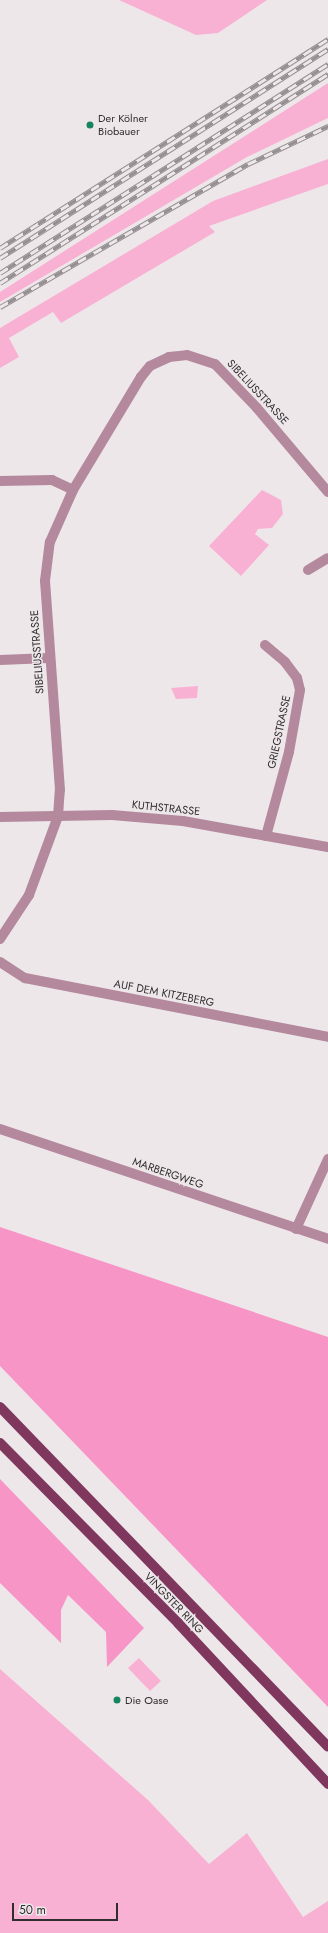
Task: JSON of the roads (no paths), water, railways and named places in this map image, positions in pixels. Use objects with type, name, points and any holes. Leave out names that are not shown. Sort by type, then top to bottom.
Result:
[{"type":"main road","name":"VINGSTER RING","points":[[0,1407],[328,1747]]},
{"type":"main road","name":"VINGSTER RING","points":[[0,1443],[183,1629],[328,1784]]},
{"type":"street","name":"SIBELIUSSTRASSE","points":[[58,816],[60,790],[49,658],[45,581],[50,542],[73,490],[141,377],[159,361],[187,355],[215,364],[228,375],[328,492]]},
{"type":"street","points":[[0,481],[52,480],[73,490]]},
{"type":"street","points":[[308,570],[328,558]]},
{"type":"street","name":"GRIEGSTRASSE","points":[[265,645],[285,662],[297,678],[300,690],[289,752],[266,836]]},
{"type":"street","points":[[0,660],[49,658]]},
{"type":"street","name":"KUTHSTRASSE","points":[[0,818],[112,815],[183,821],[328,847]]},
{"type":"street","points":[[0,939],[37,878],[58,816]]},
{"type":"street","name":"AUF DEM KITZEBERG","points":[[0,962],[25,978],[328,1037]]},
{"type":"street","name":"MARBERGWEG","points":[[0,1129],[328,1239]]},
{"type":"street","points":[[296,1229],[328,1159]]},
{"type":"railway","points":[[0,248],[328,39]]},
{"type":"railway","points":[[0,258],[328,49]]},
{"type":"railway","points":[[0,273],[328,64]]},
{"type":"railway","points":[[0,283],[328,74]]},
{"type":"railway","points":[[0,307],[248,164],[328,126]]},
{"type":"place","name":"Der Kölner Biobauer","points":[[90,125]]},
{"type":"place","name":"Die Oase","points":[[117,1700]]}]
